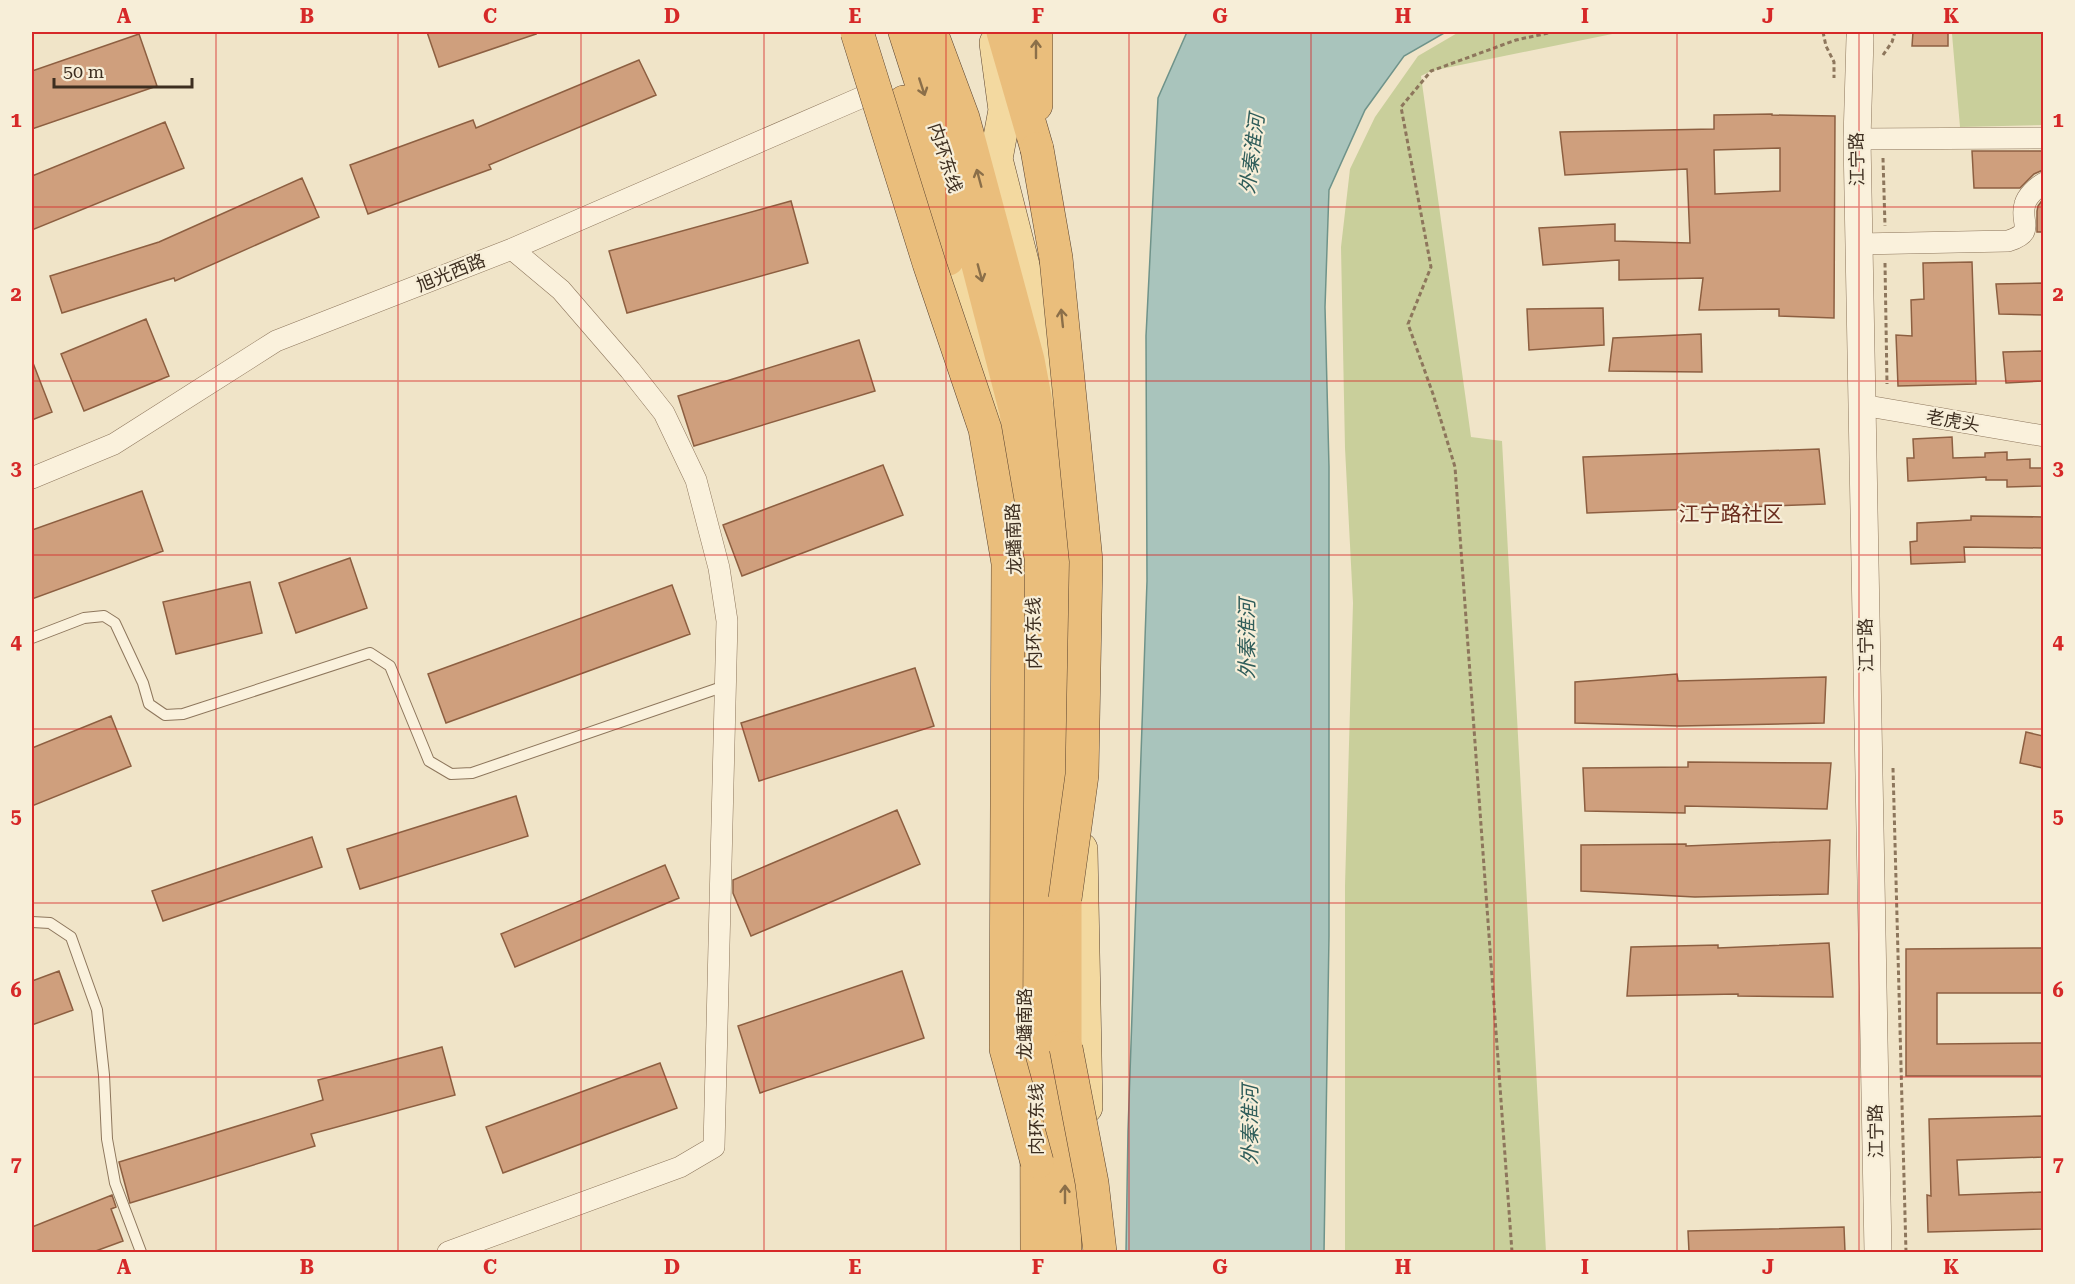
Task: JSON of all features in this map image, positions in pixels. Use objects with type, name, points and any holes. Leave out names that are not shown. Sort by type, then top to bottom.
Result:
[{"type":"highway","points":[[834,32],[891,109]]},
{"type":"highway","points":[[857,32],[891,109],[948,260]]},
{"type":"highway","points":[[883,32],[891,109],[985,429],[1008,563],[1006,1049],[1037,1162],[1024,1252]]},
{"type":"highway","name":"内环东线","points":[[905,32],[970,234],[1016,412],[1032,520],[1036,791],[1037,1252]]},
{"type":"highway","points":[[1003,32],[1037,149],[1056,258],[1086,561],[1082,775],[1065,899]]},
{"type":"highway","points":[[1036,32],[1037,149]]},
{"type":"highway","points":[[946,35],[996,159]]},
{"type":"highway","name":"内环东线","points":[[946,35],[963,118],[1028,360],[1050,477],[1057,590],[1065,899],[1065,1252]]},
{"type":"highway","points":[[1066,1048],[1092,1183],[1100,1252]]},
{"type":"main road","points":[[994,32],[1005,110],[996,159],[1045,352],[1073,549],[1085,972],[1088,1252]]},
{"type":"main road","name":"龙蟠南路","points":[[891,109],[948,260],[989,387],[1013,499],[1017,661],[1026,757],[1024,1252]]},
{"type":"street","name":"江宁路","points":[[1860,38],[1870,139],[1872,244],[1862,405],[1878,1252]]},
{"type":"street","name":"旭光西路","points":[[32,478],[114,444],[276,341],[512,249],[891,109]]},
{"type":"street","points":[[1870,139],[2043,138]]},
{"type":"street","points":[[1872,244],[2008,241],[2019,238],[2026,228],[2025,204],[2034,190],[2043,183]]},
{"type":"street","points":[[448,1252],[680,1167],[714,1147],[727,621],[719,568],[696,480],[664,413],[561,290],[512,249]]},
{"type":"street","name":"老虎头","points":[[1862,405],[2043,436]]},
{"type":"lane","points":[[32,638],[84,618],[104,616],[115,623],[143,683],[149,704],[165,715],[183,714],[370,652],[390,666],[429,761],[451,774],[472,773],[725,686]]},
{"type":"lane","points":[[32,922],[50,923],[71,938],[97,1010],[104,1075],[107,1140],[115,1183],[141,1252]]},
{"type":"path","points":[[1512,1252],[1455,468],[1433,394],[1408,324],[1431,267],[1401,107],[1431,71],[1516,40],[1553,32]]},
{"type":"path","points":[[1881,60],[1892,42],[1894,32]]},
{"type":"path","points":[[1870,139],[1872,244],[1887,384]]},
{"type":"path","points":[[1893,767],[1906,1252]]},
{"type":"green space","points":[[1459,32],[1622,32],[1431,71],[1421,76],[1471,437],[1502,441],[1546,1252],[1345,1252],[1345,886],[1353,603],[1345,448],[1341,247],[1350,169],[1375,117],[1418,56]]},
{"type":"green space","points":[[1959,32],[2043,32],[2043,125],[1960,127],[1952,34]]},
{"type":"water","name":"外秦淮河","points":[[1187,32],[1446,32],[1404,56],[1365,110],[1329,190],[1325,307],[1329,467],[1329,936],[1324,1252],[1126,1252],[1147,581],[1146,336],[1158,98]]},
{"type":"building","points":[[427,32],[535,32],[536,34],[439,67]]},
{"type":"building","points":[[1913,32],[1948,32],[1948,46],[1912,46]]},
{"type":"building","points":[[139,34],[157,86],[32,129],[32,71]]},
{"type":"building","points":[[639,60],[656,95],[489,165],[491,169],[368,214],[350,165],[473,120],[476,128]]},
{"type":"building","points":[[1714,115],[1835,116],[1834,318],[1779,316],[1779,309],[1699,310],[1703,278],[1619,280],[1619,260],[1543,265],[1539,228],[1615,224],[1615,241],[1690,243],[1687,169],[1565,175],[1560,132],[1714,129]],"holes":[[[1780,148],[1780,191],[1715,194],[1714,150]]]},
{"type":"building","points":[[165,122],[184,168],[32,230],[32,176]]},
{"type":"building","points":[[1972,151],[2043,151],[2043,170],[2034,174],[2020,188],[1974,188]]},
{"type":"building","points":[[302,178],[319,217],[175,281],[174,278],[62,313],[50,276],[159,242]]},
{"type":"building","points":[[2043,199],[2043,232],[2037,232],[2037,211]]},
{"type":"building","points":[[791,201],[808,263],[627,313],[609,251]]},
{"type":"building","points":[[1972,262],[1976,384],[1898,386],[1896,335],[1912,336],[1911,300],[1924,299],[1923,263]]},
{"type":"building","points":[[2043,283],[2043,315],[1999,314],[1996,284]]},
{"type":"building","points":[[1603,308],[1604,345],[1529,350],[1527,309]]},
{"type":"building","points":[[146,319],[169,376],[84,411],[61,354]]},
{"type":"building","points":[[1701,334],[1702,372],[1609,371],[1613,338]]},
{"type":"building","points":[[859,340],[875,391],[694,446],[678,396]]},
{"type":"building","points":[[2043,351],[2043,381],[2006,383],[2003,352]]},
{"type":"building","points":[[32,363],[52,412],[32,420]]},
{"type":"building","points":[[1952,437],[1953,458],[1985,457],[1985,453],[2007,452],[2007,460],[2030,459],[2030,468],[2043,468],[2043,486],[2007,487],[2007,480],[1986,480],[1986,477],[1908,481],[1907,458],[1914,458],[1913,439]]},
{"type":"building","points":[[1819,449],[1825,504],[1587,513],[1583,457]]},
{"type":"building","points":[[883,465],[903,515],[742,576],[723,525]]},
{"type":"building","points":[[142,491],[163,551],[32,599],[32,530]]},
{"type":"building","points":[[1971,516],[2043,517],[2043,548],[1964,547],[1965,562],[1911,564],[1910,542],[1917,541],[1917,523],[1971,520]]},
{"type":"building","points":[[350,558],[367,608],[296,633],[279,583]]},
{"type":"building","points":[[250,582],[262,633],[176,654],[163,602]]},
{"type":"building","points":[[672,585],[690,634],[446,723],[428,674]]},
{"type":"building","points":[[915,668],[934,726],[759,781],[741,723]]},
{"type":"building","points":[[1677,674],[1678,681],[1826,677],[1824,723],[1679,726],[1575,723],[1575,682]]},
{"type":"building","points":[[111,716],[131,766],[32,806],[32,748]]},
{"type":"building","points":[[2026,732],[2043,736],[2043,768],[2020,763]]},
{"type":"building","points":[[1688,762],[1831,763],[1827,809],[1685,806],[1685,813],[1585,811],[1583,768],[1688,767]]},
{"type":"building","points":[[516,796],[528,836],[360,889],[347,849]]},
{"type":"building","points":[[897,810],[920,864],[751,936],[733,893],[733,880]]},
{"type":"building","points":[[312,837],[322,867],[163,921],[152,891]]},
{"type":"building","points":[[1830,840],[1828,894],[1695,897],[1581,891],[1581,845],[1686,844],[1686,846]]},
{"type":"building","points":[[665,865],[679,898],[515,967],[501,934]]},
{"type":"building","points":[[1829,943],[1833,997],[1738,996],[1738,994],[1627,996],[1631,947],[1718,945],[1718,948]]},
{"type":"building","points":[[2043,948],[2043,993],[1937,993],[1937,1044],[2043,1043],[2043,1076],[1906,1076],[1906,949]]},
{"type":"building","points":[[59,971],[73,1010],[32,1025],[32,981]]},
{"type":"building","points":[[902,971],[924,1038],[760,1093],[738,1026]]},
{"type":"building","points":[[442,1047],[455,1095],[311,1134],[315,1146],[130,1203],[119,1162],[323,1100],[318,1080]]},
{"type":"building","points":[[660,1063],[677,1108],[503,1173],[486,1127]]},
{"type":"building","points":[[2043,1116],[2043,1157],[1957,1160],[1959,1195],[2043,1192],[2043,1229],[1928,1232],[1927,1195],[1931,1196],[1929,1119]]},
{"type":"building","points":[[112,1195],[116,1207],[111,1209],[123,1241],[93,1252],[32,1252],[32,1227]]},
{"type":"building","points":[[1844,1227],[1845,1252],[1689,1252],[1688,1231]]},
{"type":"district","name":"江宁路社区","points":[[1731,514]]}]
